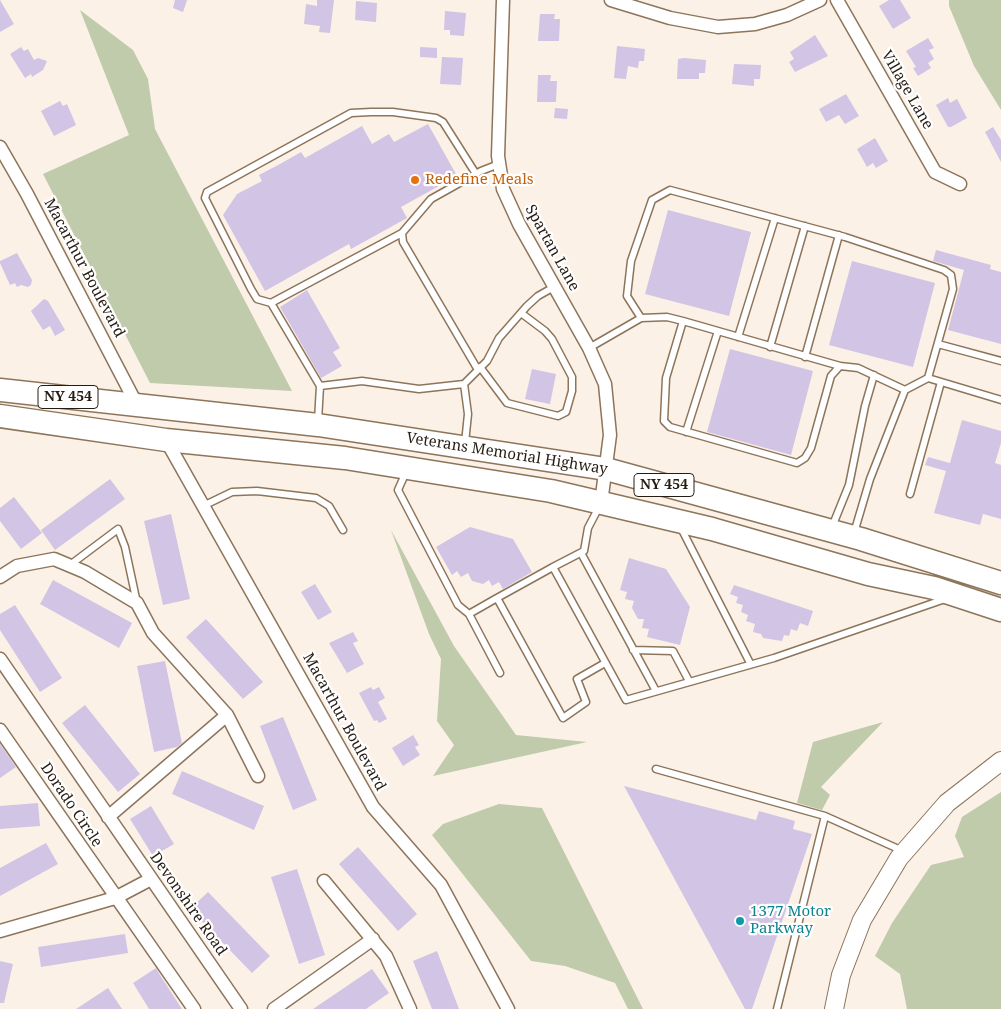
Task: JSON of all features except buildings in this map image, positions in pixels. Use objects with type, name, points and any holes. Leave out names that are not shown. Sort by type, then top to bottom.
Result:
[{"type":"highway","name":"Veterans Memorial Highway","points":[[0,390],[318,425],[606,469],[853,537],[1001,582]]},
{"type":"highway","points":[[0,415],[122,416],[134,412],[137,405]]},
{"type":"highway","name":"Veterans Memorial Highway","points":[[0,415],[166,440],[345,458],[502,482],[677,521],[868,574],[956,595],[991,607],[1001,614]]},
{"type":"highway","points":[[166,440],[170,432],[184,424],[318,425]]},
{"type":"main road","points":[[834,1009],[841,974],[862,920],[904,851],[947,804],[1001,761]]},
{"type":"street","name":"Spartan Lane","points":[[504,0],[499,102],[499,164],[503,189],[515,215],[589,348],[605,384],[610,435],[601,503]]},
{"type":"street","points":[[611,0],[670,18],[718,27],[755,24],[786,16],[820,0]]},
{"type":"street","name":"Village Lane","points":[[837,0],[935,172],[960,184]]},
{"type":"street","name":"Macarthur Boulevard","points":[[0,147],[27,194],[137,405]]},
{"type":"street","name":"Macarthur Boulevard","points":[[166,440],[373,806],[441,885],[508,1009]]},
{"type":"street","points":[[0,577],[17,566],[35,561],[54,559],[86,572],[137,602],[153,632],[227,715],[258,776]]},
{"type":"street","name":"Devonshire Road","points":[[0,659],[241,1009]]},
{"type":"street","points":[[108,817],[227,715]]},
{"type":"street","name":"Dorado Circle","points":[[0,730],[194,1009]]},
{"type":"street","points":[[0,931],[115,898],[151,879]]},
{"type":"street","points":[[324,881],[386,956],[410,1009]]},
{"type":"street","points":[[274,1009],[373,940]]},
{"type":"lane","points":[[318,425],[320,386],[271,303],[257,299],[205,198],[207,192],[351,114],[371,112],[393,112],[436,118],[443,122],[476,174]]},
{"type":"lane","points":[[271,303],[402,233],[431,199],[476,174],[499,164]]},
{"type":"lane","points":[[641,318],[627,296],[631,261],[652,200],[670,190],[839,235],[935,265],[951,275],[953,289],[928,378],[906,390],[870,479],[853,537]]},
{"type":"lane","points":[[738,337],[775,218]]},
{"type":"lane","points":[[770,347],[805,226]]},
{"type":"lane","points":[[402,233],[403,242],[479,369],[507,403],[558,416],[566,412],[572,391],[572,377],[552,339],[545,331],[521,313]]},
{"type":"lane","points":[[806,356],[839,235]]},
{"type":"lane","points":[[320,386],[362,381],[419,389],[464,384],[487,361],[499,338],[521,313],[538,296],[554,287]]},
{"type":"lane","points":[[589,348],[641,318],[667,317],[840,366],[858,368],[906,390]]},
{"type":"lane","points":[[683,321],[666,378],[664,421],[670,427],[686,432],[797,463],[805,458],[811,448],[831,376],[840,366]]},
{"type":"lane","points":[[686,432],[718,331]]},
{"type":"lane","points":[[938,344],[1001,361]]},
{"type":"lane","points":[[830,531],[849,485],[865,406],[874,375]]},
{"type":"lane","points":[[928,378],[1001,400]]},
{"type":"lane","points":[[910,494],[941,382]]},
{"type":"lane","points":[[464,384],[468,414],[465,446]]},
{"type":"lane","points":[[407,468],[398,490],[458,605],[469,614],[500,674]]},
{"type":"lane","points":[[203,506],[232,492],[257,491],[316,498],[329,506],[343,530]]},
{"type":"lane","points":[[469,614],[584,551],[588,528],[601,503]]},
{"type":"lane","points":[[677,521],[750,663]]},
{"type":"lane","points":[[70,565],[118,529],[125,547],[137,602]]},
{"type":"lane","points":[[581,553],[656,691]]},
{"type":"lane","points":[[553,567],[626,700],[750,663],[774,658],[956,595]]},
{"type":"lane","points":[[497,598],[563,718],[586,702],[577,679],[605,663]]},
{"type":"lane","points":[[634,650],[673,651],[689,681]]},
{"type":"lane","points":[[656,769],[825,816],[904,851]]},
{"type":"lane","points":[[777,1009],[825,816]]},
{"type":"green space","points":[[949,0],[1001,0],[1001,110],[974,66],[949,6]]},
{"type":"green space","points":[[80,10],[133,50],[148,79],[155,129],[292,391],[150,383],[43,174],[129,135]]},
{"type":"green space","points":[[391,530],[454,646],[516,735],[587,742],[433,776],[454,745],[437,721],[441,659],[429,634]]},
{"type":"green space","points":[[883,722],[821,787],[830,795],[822,810],[797,803],[813,742]]},
{"type":"green space","points":[[1001,792],[1001,1009],[907,1009],[900,974],[875,956],[892,923],[931,865],[964,857],[955,836],[962,817]]},
{"type":"green space","points":[[499,804],[542,808],[643,1009],[628,1009],[615,983],[565,966],[531,961],[432,835],[443,824]]},
{"type":"place","name":"Redefine Meals","points":[[415,180]]},
{"type":"place","name":"1377 Motor Parkway","points":[[740,921]]}]
